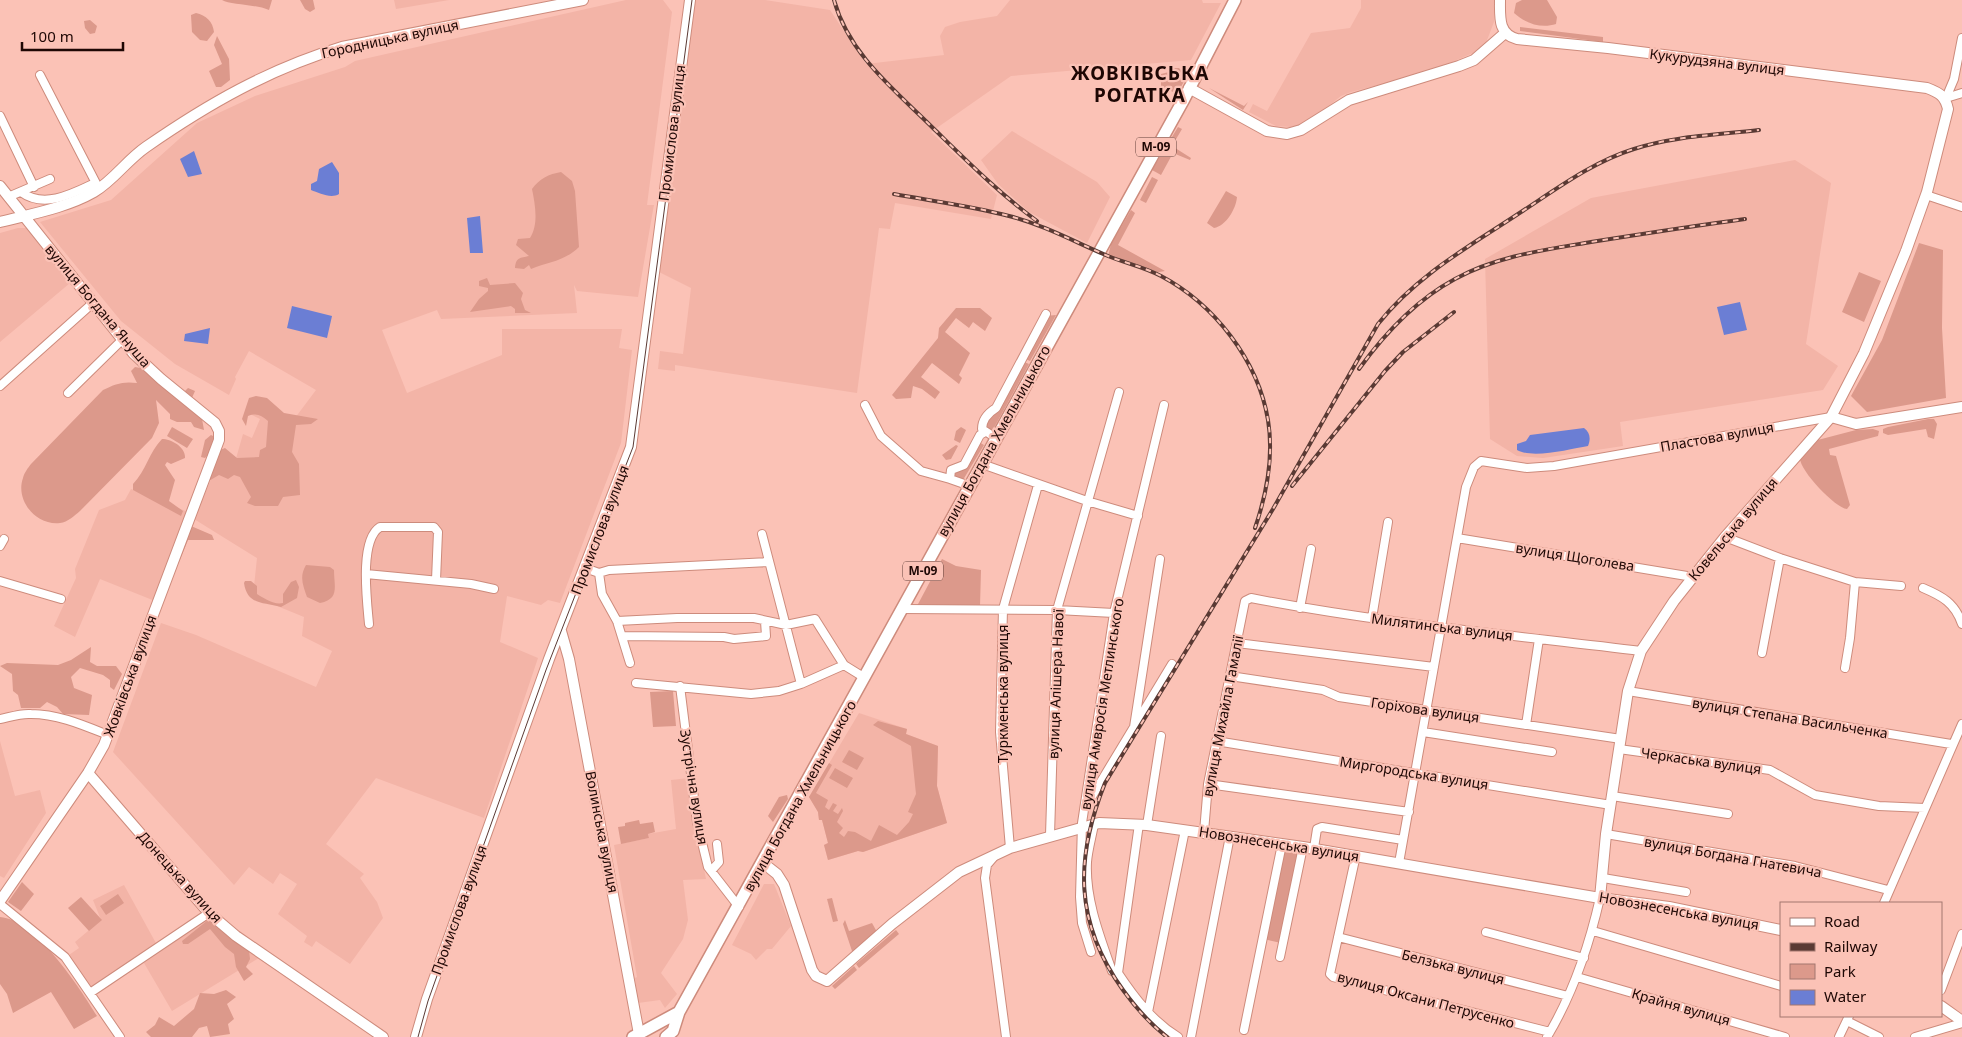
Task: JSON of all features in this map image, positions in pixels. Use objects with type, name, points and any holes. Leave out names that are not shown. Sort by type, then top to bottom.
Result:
[{"type":"main road","name":"вулиця Богдана Хмельницького","points":[[669,1034],[679,1012],[739,907],[1190,88],[1235,0]]},
{"type":"main road","points":[[637,1036],[679,1012]]},
{"type":"main road","points":[[659,1022],[670,1022],[669,1034]]},
{"type":"street","name":"Городницька вулиця","points":[[0,222],[68,204],[97,186],[144,148],[218,99],[308,57],[342,47],[584,0]]},
{"type":"street","name":"Промислова вулиця","points":[[416,1037],[429,992],[561,631],[631,447],[690,0]]},
{"type":"street","points":[[1190,88],[1267,131],[1287,134],[1301,130],[1349,100],[1466,63],[1486,50],[1505,33],[1500,20],[1500,0]]},
{"type":"street","name":"Кукурудзяна вулиця","points":[[1505,33],[1517,40],[1608,48],[1927,88],[1939,92],[1946,98]]},
{"type":"street","name":"Ковельська вулиця","points":[[1549,1035],[1577,977],[1593,930],[1603,878],[1606,834],[1628,691],[1641,651],[1654,629],[1724,537],[1830,417],[1875,329],[1926,195],[1948,119],[1946,98],[1954,79],[1962,38]]},
{"type":"street","points":[[21,192],[29,198],[41,201],[97,186],[40,76]]},
{"type":"street","points":[[1946,98],[1962,93]]},
{"type":"street","points":[[0,116],[34,186]]},
{"type":"street","points":[[8,197],[50,180]]},
{"type":"street","name":"вулиця Богдана Януша","points":[[0,186],[26,216],[134,353],[161,379],[215,423],[219,431]]},
{"type":"street","points":[[1926,195],[1962,207]]},
{"type":"street","points":[[0,386],[94,302]]},
{"type":"street","points":[[996,438],[982,429],[983,423],[989,412],[996,408],[1046,314]]},
{"type":"street","points":[[68,393],[123,339]]},
{"type":"street","name":"вулиця Алішера Навої","points":[[1050,835],[1057,610],[1086,502],[1119,392]]},
{"type":"street","points":[[865,405],[881,436],[921,471],[970,486]]},
{"type":"street","name":"вулиця Амвросія Метлинського","points":[[1091,952],[1082,923],[1080,897],[1082,827],[1114,613],[1164,405]]},
{"type":"street","name":"Пластова вулиця","points":[[1457,538],[1466,487],[1474,467],[1481,461],[1527,468],[1554,466],[1830,417],[1856,424],[1962,407]]},
{"type":"street","name":"Жовківська вулиця","points":[[0,903],[88,773],[108,735],[219,440],[219,431]]},
{"type":"street","points":[[950,479],[951,470],[964,465],[980,435],[985,432]]},
{"type":"street","points":[[982,464],[1086,502],[1138,516]]},
{"type":"street","name":"Туркменська вулиця","points":[[1010,848],[1000,732],[1003,609],[1038,485]]},
{"type":"street","points":[[1372,618],[1388,522]]},
{"type":"street","points":[[369,624],[366,574],[371,537],[375,530],[380,527],[434,527],[438,532],[436,580]]},
{"type":"street","points":[[762,534],[801,684]]},
{"type":"street","points":[[1724,537],[1780,558],[1855,582],[1900,586]]},
{"type":"street","points":[[1399,863],[1457,538]]},
{"type":"street","name":"вулиця Щоголева","points":[[1457,538],[1693,577]]},
{"type":"street","points":[[1300,608],[1311,549]]},
{"type":"street","points":[[1762,653],[1780,558]]},
{"type":"street","points":[[1134,727],[1160,559]]},
{"type":"street","points":[[585,568],[600,573],[609,570],[769,562]]},
{"type":"street","points":[[600,573],[602,594],[617,621],[630,663]]},
{"type":"street","points":[[366,574],[471,584],[494,589]]},
{"type":"street","points":[[0,581],[61,599]]},
{"type":"street","points":[[1845,668],[1850,638],[1855,582]]},
{"type":"street","points":[[1923,588],[1942,596],[1952,604],[1962,624]]},
{"type":"street","name":"Милятинська вулиця","points":[[1245,601],[1250,598],[1300,608],[1372,618],[1641,651]]},
{"type":"street","name":"вулиця Михайла Гамалії","points":[[1204,832],[1208,784],[1245,601]]},
{"type":"street","points":[[903,609],[1057,610],[1114,613]]},
{"type":"street","points":[[617,621],[677,618],[754,618],[786,624],[815,619],[844,665],[865,678]]},
{"type":"street","points":[[622,636],[724,637],[734,639],[766,636],[765,621]]},
{"type":"street","name":"Волинська вулиця","points":[[561,631],[569,659],[637,1036]]},
{"type":"street","points":[[1526,725],[1539,639]]},
{"type":"street","points":[[1237,643],[1434,667]]},
{"type":"street","points":[[1086,807],[1172,664]]},
{"type":"street","points":[[636,683],[751,694],[779,691],[801,684],[844,665]]},
{"type":"street","name":"Горіхова вулиця","points":[[1230,676],[1323,690],[1339,698],[1526,725],[1620,744]]},
{"type":"street","name":"Зустрічна вулиця","points":[[680,686],[697,822],[708,866],[739,907]]},
{"type":"street","name":"вулиця Степана Васильченка","points":[[1628,691],[1951,744]]},
{"type":"street","points":[[0,719],[30,713],[48,715],[68,720],[108,735]]},
{"type":"street","points":[[1884,902],[1951,744],[1962,724]]},
{"type":"street","points":[[1423,732],[1552,752]]},
{"type":"street","points":[[1118,972],[1143,825],[1161,736]]},
{"type":"street","name":"Миргородська вулиця","points":[[1216,741],[1416,773],[1728,814]]},
{"type":"street","name":"Черкаська вулиця","points":[[1620,744],[1770,770],[1815,795],[1879,806],[1925,808]]},
{"type":"street","name":"Донецька вулиця","points":[[88,773],[209,913],[236,936],[383,1037]]},
{"type":"street","points":[[1208,784],[1409,812]]},
{"type":"street","points":[[1094,824],[1087,863],[1090,892],[1098,932],[1112,971],[1118,972],[1148,1012],[1166,1030],[1178,1037]]},
{"type":"street","name":"Новознесенська вулиця","points":[[763,863],[777,874],[784,885],[812,970],[821,980],[826,981],[833,978],[892,924],[959,872],[1010,848],[1050,835],[1094,824],[1143,825],[1309,848],[1600,898],[1669,907],[1780,930]]},
{"type":"street","points":[[1280,956],[1309,848],[1317,829],[1322,827],[1403,840]]},
{"type":"street","points":[[1148,1012],[1185,830]]},
{"type":"street","name":"вулиця Богдана Гнатевича","points":[[1606,834],[1795,866],[1888,890]]},
{"type":"street","points":[[1191,1037],[1230,836]]},
{"type":"street","points":[[711,870],[719,862],[717,844]]},
{"type":"street","points":[[1244,1030],[1282,844]]},
{"type":"street","points":[[997,855],[987,865],[985,878],[1006,1037]]},
{"type":"street","points":[[1338,938],[1356,856]]},
{"type":"street","points":[[959,872],[968,868],[975,869],[985,878]]},
{"type":"street","points":[[1603,878],[1686,892]]},
{"type":"street","points":[[0,903],[65,957],[120,1037]]},
{"type":"street","points":[[90,993],[209,913]]},
{"type":"street","points":[[1593,930],[1780,986]]},
{"type":"street","points":[[1486,932],[1584,958]]},
{"type":"street","points":[[1942,987],[1962,934]]},
{"type":"street","name":"вулиця Оксани Петрусенко","points":[[1338,938],[1330,974],[1333,977],[1549,1035]]},
{"type":"street","name":"Белзька вулиця","points":[[1338,938],[1568,996]]},
{"type":"street","name":"Крайня вулиця","points":[[1577,977],[1785,1037]]},
{"type":"street","points":[[1942,1007],[1962,1022]]},
{"type":"street","points":[[1839,1037],[1848,1018],[1879,1037]]},
{"type":"street","points":[[1915,1037],[1962,1022]]},
{"type":"shaded area","points":[[394,0],[449,0],[396,9]]},
{"type":"shaded area","points":[[626,0],[663,0],[672,12],[647,205],[654,205],[638,297],[577,291],[574,285],[577,313],[441,319],[437,310],[382,330],[407,393],[502,355],[502,329],[622,329],[619,348],[632,350],[621,443],[560,603],[548,600],[541,605],[507,596],[500,642],[538,658],[484,818],[376,778],[326,844],[364,874],[360,878],[377,902],[383,918],[350,964],[316,941],[312,947],[304,942],[307,936],[278,914],[297,884],[280,873],[273,884],[249,867],[234,885],[113,752],[161,623],[196,635],[316,687],[332,651],[302,636],[304,617],[253,596],[257,558],[194,519],[221,456],[235,462],[243,434],[252,438],[260,419],[252,415],[257,401],[295,418],[316,390],[249,351],[235,377],[236,379],[229,395],[175,364],[121,321],[40,222],[111,200],[197,123],[255,96],[345,67],[355,61]]},
{"type":"shaded area","points":[[695,0],[765,0],[830,10],[866,64],[944,55],[940,36],[945,27],[960,22],[997,16],[1010,0],[1202,0],[1203,3],[1221,3],[1191,60],[1011,76],[931,132],[997,195],[991,219],[895,203],[890,229],[879,228],[857,393],[675,365],[675,371],[658,369],[660,351],[683,354],[691,288],[659,272]]},
{"type":"shaded area","points":[[1361,0],[1494,0],[1494,22],[1484,48],[1432,71],[1341,96],[1306,124],[1290,127],[1276,126],[1249,112],[1253,104],[1267,111],[1311,33],[1350,28],[1361,8]]},
{"type":"shaded area","points":[[1012,131],[1097,182],[1110,197],[1087,243],[1029,212],[998,184],[981,160]]},
{"type":"shaded area","points":[[1795,160],[1831,183],[1806,344],[1838,366],[1823,390],[1620,422],[1623,446],[1543,458],[1517,456],[1490,439],[1485,259],[1591,198]]},
{"type":"shaded area","points":[[18,228],[29,228],[70,283],[0,342],[0,233]]},
{"type":"shaded area","points":[[131,489],[188,512],[155,601],[100,579],[75,637],[54,626],[76,578],[75,569],[99,510],[125,500]]},
{"type":"shaded area","points":[[859,713],[907,729],[906,734],[938,746],[937,786],[947,823],[863,852],[858,851],[828,860],[824,845],[828,843],[822,820],[819,820],[818,812],[809,797]]},
{"type":"shaded area","points":[[0,741],[15,796],[40,790],[46,813],[4,878],[0,876]]},
{"type":"shaded area","points":[[689,778],[695,823],[706,879],[683,880],[688,920],[683,939],[661,973],[677,994],[665,1008],[660,1000],[638,1003],[635,978],[637,977],[614,845],[649,838],[648,834],[676,829],[671,780]]},
{"type":"shaded area","points":[[764,884],[774,884],[791,926],[772,949],[767,949],[756,960],[751,954],[732,945]]},
{"type":"shaded area","points":[[124,885],[157,945],[91,988],[69,955],[79,948],[75,942],[101,920],[93,900]]},
{"type":"shaded area","points":[[209,918],[259,958],[172,1011],[144,963]]},
{"type":"green space","points":[[222,0],[272,0],[269,10]]},
{"type":"green space","points":[[300,0],[313,0],[315,9],[310,12],[305,9]]},
{"type":"green space","points":[[1522,0],[1547,0],[1557,17],[1556,24],[1539,25],[1518,17],[1514,13],[1516,3]]},
{"type":"green space","points":[[196,13],[206,17],[211,22],[214,32],[207,41],[200,40],[192,32],[191,15]]},
{"type":"green space","points":[[90,20],[97,26],[95,33],[90,34],[85,28],[84,21]]},
{"type":"green space","points":[[1520,27],[1603,37],[1603,42],[1520,31]]},
{"type":"green space","points":[[217,36],[229,59],[230,80],[221,87],[216,87],[209,71],[222,64],[214,45]]},
{"type":"green space","points":[[1173,68],[1179,68],[1187,76],[1177,94],[1161,86],[1161,74],[1169,72]]},
{"type":"green space","points":[[1209,88],[1244,106],[1248,102],[1243,110]]},
{"type":"green space","points":[[1178,127],[1182,129],[1172,146],[1191,158],[1190,160],[1173,153],[1161,175],[1152,170]]},
{"type":"green space","points":[[561,172],[572,181],[575,191],[579,247],[562,258],[531,269],[529,265],[524,269],[515,268],[517,260],[529,256],[516,245],[518,239],[530,238],[535,227],[536,214],[532,189],[545,177]]},
{"type":"green space","points":[[1152,177],[1158,180],[1146,203],[1140,200]]},
{"type":"green space","points":[[1226,191],[1237,197],[1235,207],[1223,224],[1214,228],[1207,223]]},
{"type":"green space","points":[[1131,210],[1135,213],[1118,245],[1165,271],[1154,273],[1108,256],[1111,244]]},
{"type":"green space","points":[[1919,243],[1943,250],[1942,328],[1946,398],[1867,412],[1851,396],[1882,340]]},
{"type":"green space","points":[[1859,272],[1881,281],[1864,322],[1842,312]]},
{"type":"green space","points":[[487,278],[490,285],[515,283],[523,293],[521,299],[525,310],[531,313],[515,313],[515,309],[511,306],[470,312],[479,299],[488,291],[488,288],[479,286],[479,281]]},
{"type":"green space","points":[[956,308],[980,308],[992,318],[985,331],[973,322],[969,328],[956,318],[945,332],[970,353],[959,375],[962,378],[959,384],[932,363],[921,377],[940,392],[935,399],[922,389],[913,386],[911,398],[896,399],[892,395],[938,338],[939,328]]},
{"type":"green space","points":[[1056,315],[1030,361],[1023,358],[1045,316]]},
{"type":"green space","points":[[1022,361],[1029,364],[990,435],[983,423]]},
{"type":"green space","points":[[135,367],[146,369],[184,392],[188,388],[195,391],[191,400],[202,419],[204,430],[194,427],[191,422],[177,422],[170,419],[170,414],[156,400],[159,423],[152,438],[80,511],[68,520],[60,523],[51,523],[36,516],[25,503],[22,495],[21,486],[27,469],[103,390],[127,382],[137,383],[131,371]]},
{"type":"green space","points":[[256,396],[267,398],[284,413],[318,419],[311,424],[296,425],[292,452],[299,464],[300,495],[283,497],[278,506],[255,506],[247,503],[251,497],[240,477],[234,475],[228,479],[219,475],[207,482],[220,450],[225,448],[237,458],[259,457],[260,450],[266,447],[268,421],[259,415],[251,415],[248,416],[246,426],[242,419],[249,398]]},
{"type":"green space","points":[[1934,419],[1937,424],[1934,439],[1928,437],[1926,429],[1888,435],[1883,433],[1883,429],[1888,427]]},
{"type":"green space","points":[[172,427],[193,439],[187,448],[167,436]]},
{"type":"green space","points":[[961,427],[966,430],[960,443],[954,440],[956,431]]},
{"type":"green space","points":[[1873,429],[1879,431],[1878,436],[1829,449],[1830,455],[1836,456],[1850,505],[1847,509],[1841,507],[1818,487],[1805,470],[1800,457],[1810,442],[1856,430]]},
{"type":"green space","points":[[211,435],[215,437],[209,454],[205,458],[201,457],[205,440]]},
{"type":"green space","points":[[162,439],[170,440],[177,444],[185,454],[185,458],[171,464],[167,462],[165,465],[175,480],[169,501],[183,511],[181,516],[133,490],[133,484]]},
{"type":"green space","points":[[979,442],[984,445],[963,480],[953,477],[955,470]]},
{"type":"green space","points":[[956,445],[958,446],[951,459],[946,460],[942,455]]},
{"type":"green space","points":[[191,526],[212,535],[214,540],[188,540],[179,562],[174,560]]},
{"type":"green space","points":[[942,559],[956,566],[981,570],[980,606],[917,606]]},
{"type":"green space","points":[[306,565],[330,567],[334,570],[335,586],[331,598],[320,603],[307,597],[302,577]]},
{"type":"green space","points":[[296,580],[299,587],[297,598],[281,607],[252,599],[244,583],[245,581],[251,581],[257,586],[257,594],[270,601],[283,603],[283,594],[291,582]]},
{"type":"green space","points":[[91,647],[90,662],[97,666],[116,666],[122,674],[114,690],[110,687],[110,680],[103,675],[80,668],[71,677],[74,688],[92,695],[89,715],[63,714],[57,707],[47,702],[40,708],[21,708],[18,695],[13,691],[12,674],[0,666],[7,663],[58,665],[71,660]]},
{"type":"green space","points":[[673,691],[676,726],[653,727],[650,692]]},
{"type":"green space","points":[[878,721],[907,729],[906,734],[938,746],[937,786],[947,823],[863,852],[858,851],[828,860],[824,845],[828,843],[822,820],[819,820],[818,812],[809,797],[829,763],[832,765],[816,793],[828,800],[825,807],[829,810],[833,803],[837,805],[833,811],[838,814],[842,808],[843,811],[837,822],[843,828],[839,833],[844,837],[848,831],[855,832],[871,841],[879,825],[897,835],[909,822],[913,814],[908,812],[916,794],[911,746],[873,725]]},
{"type":"green space","points":[[849,750],[864,758],[857,770],[842,762]]},
{"type":"green space","points":[[835,768],[853,778],[847,788],[829,778]]},
{"type":"green space","points":[[787,795],[788,799],[773,822],[768,816],[779,797]]},
{"type":"green space","points":[[639,820],[640,824],[653,822],[655,832],[648,834],[649,838],[621,844],[618,827],[625,826],[625,823]]},
{"type":"green space","points":[[1283,845],[1302,848],[1281,943],[1264,939]]},
{"type":"green space","points":[[22,882],[34,894],[21,911],[8,902]]},
{"type":"green space","points":[[118,894],[124,903],[106,915],[100,906]]},
{"type":"green space","points":[[81,897],[102,920],[89,931],[68,908]]},
{"type":"green space","points":[[832,898],[838,921],[833,922],[827,899]]},
{"type":"green space","points":[[0,917],[14,921],[28,929],[42,942],[80,989],[97,1016],[74,1029],[51,992],[13,1013],[7,994],[0,984]]},
{"type":"green space","points":[[208,920],[249,951],[250,959],[246,967],[253,974],[244,981],[236,967],[234,954],[225,947],[210,929],[188,944],[183,944],[182,941]]},
{"type":"green space","points":[[845,920],[849,931],[872,923],[877,932],[853,954],[843,924]]},
{"type":"green space","points":[[896,930],[899,934],[859,968],[856,964]]},
{"type":"green space","points":[[854,966],[857,970],[835,989],[832,986]]},
{"type":"green space","points":[[226,990],[236,997],[227,1004],[234,1019],[228,1024],[230,1034],[210,1037],[207,1026],[199,1028],[192,1037],[151,1037],[146,1032],[155,1025],[159,1017],[174,1026],[194,1009],[200,993],[214,994]]},
{"type":"water","points":[[194,151],[202,174],[188,177],[180,159]]},
{"type":"water","points":[[332,162],[339,173],[339,194],[329,196],[311,190],[311,184],[317,181],[319,169]]},
{"type":"water","points":[[480,216],[483,253],[470,253],[467,218]]},
{"type":"water","points":[[1740,302],[1747,330],[1724,335],[1717,307]]},
{"type":"water","points":[[292,306],[332,316],[327,338],[287,328]]},
{"type":"water","points":[[210,328],[208,344],[184,341],[185,334]]},
{"type":"water","points":[[1584,428],[1589,436],[1588,446],[1532,454],[1517,450],[1517,444],[1526,441],[1530,435]]},
{"type":"tram line","points":[[418,1037],[428,1001],[546,670],[633,447],[692,0]]},
{"type":"railway","points":[[834,0],[841,20],[851,38],[876,71],[984,177],[1037,221]]},
{"type":"railway","points":[[1167,1037],[1143,1015],[1123,990],[1107,965],[1095,940],[1084,889],[1088,837],[1095,811],[1105,783],[1273,509],[1378,324],[1409,291],[1444,263],[1560,186],[1603,161],[1634,149],[1664,141],[1759,130]]},
{"type":"railway","points":[[894,194],[981,209],[1035,224],[1108,256],[1155,273],[1199,302],[1216,318],[1244,355],[1255,376],[1263,398],[1270,434],[1270,461],[1263,502],[1255,528]]},
{"type":"railway","points":[[1359,369],[1379,343],[1414,307],[1441,287],[1471,271],[1504,259],[1556,248],[1745,219]]},
{"type":"railway","points":[[1292,486],[1385,371],[1403,352],[1454,312]]},
{"type":"district","name":"ЖОВКІВСЬКА РОГАТКА","points":[[1140,84]]}]
